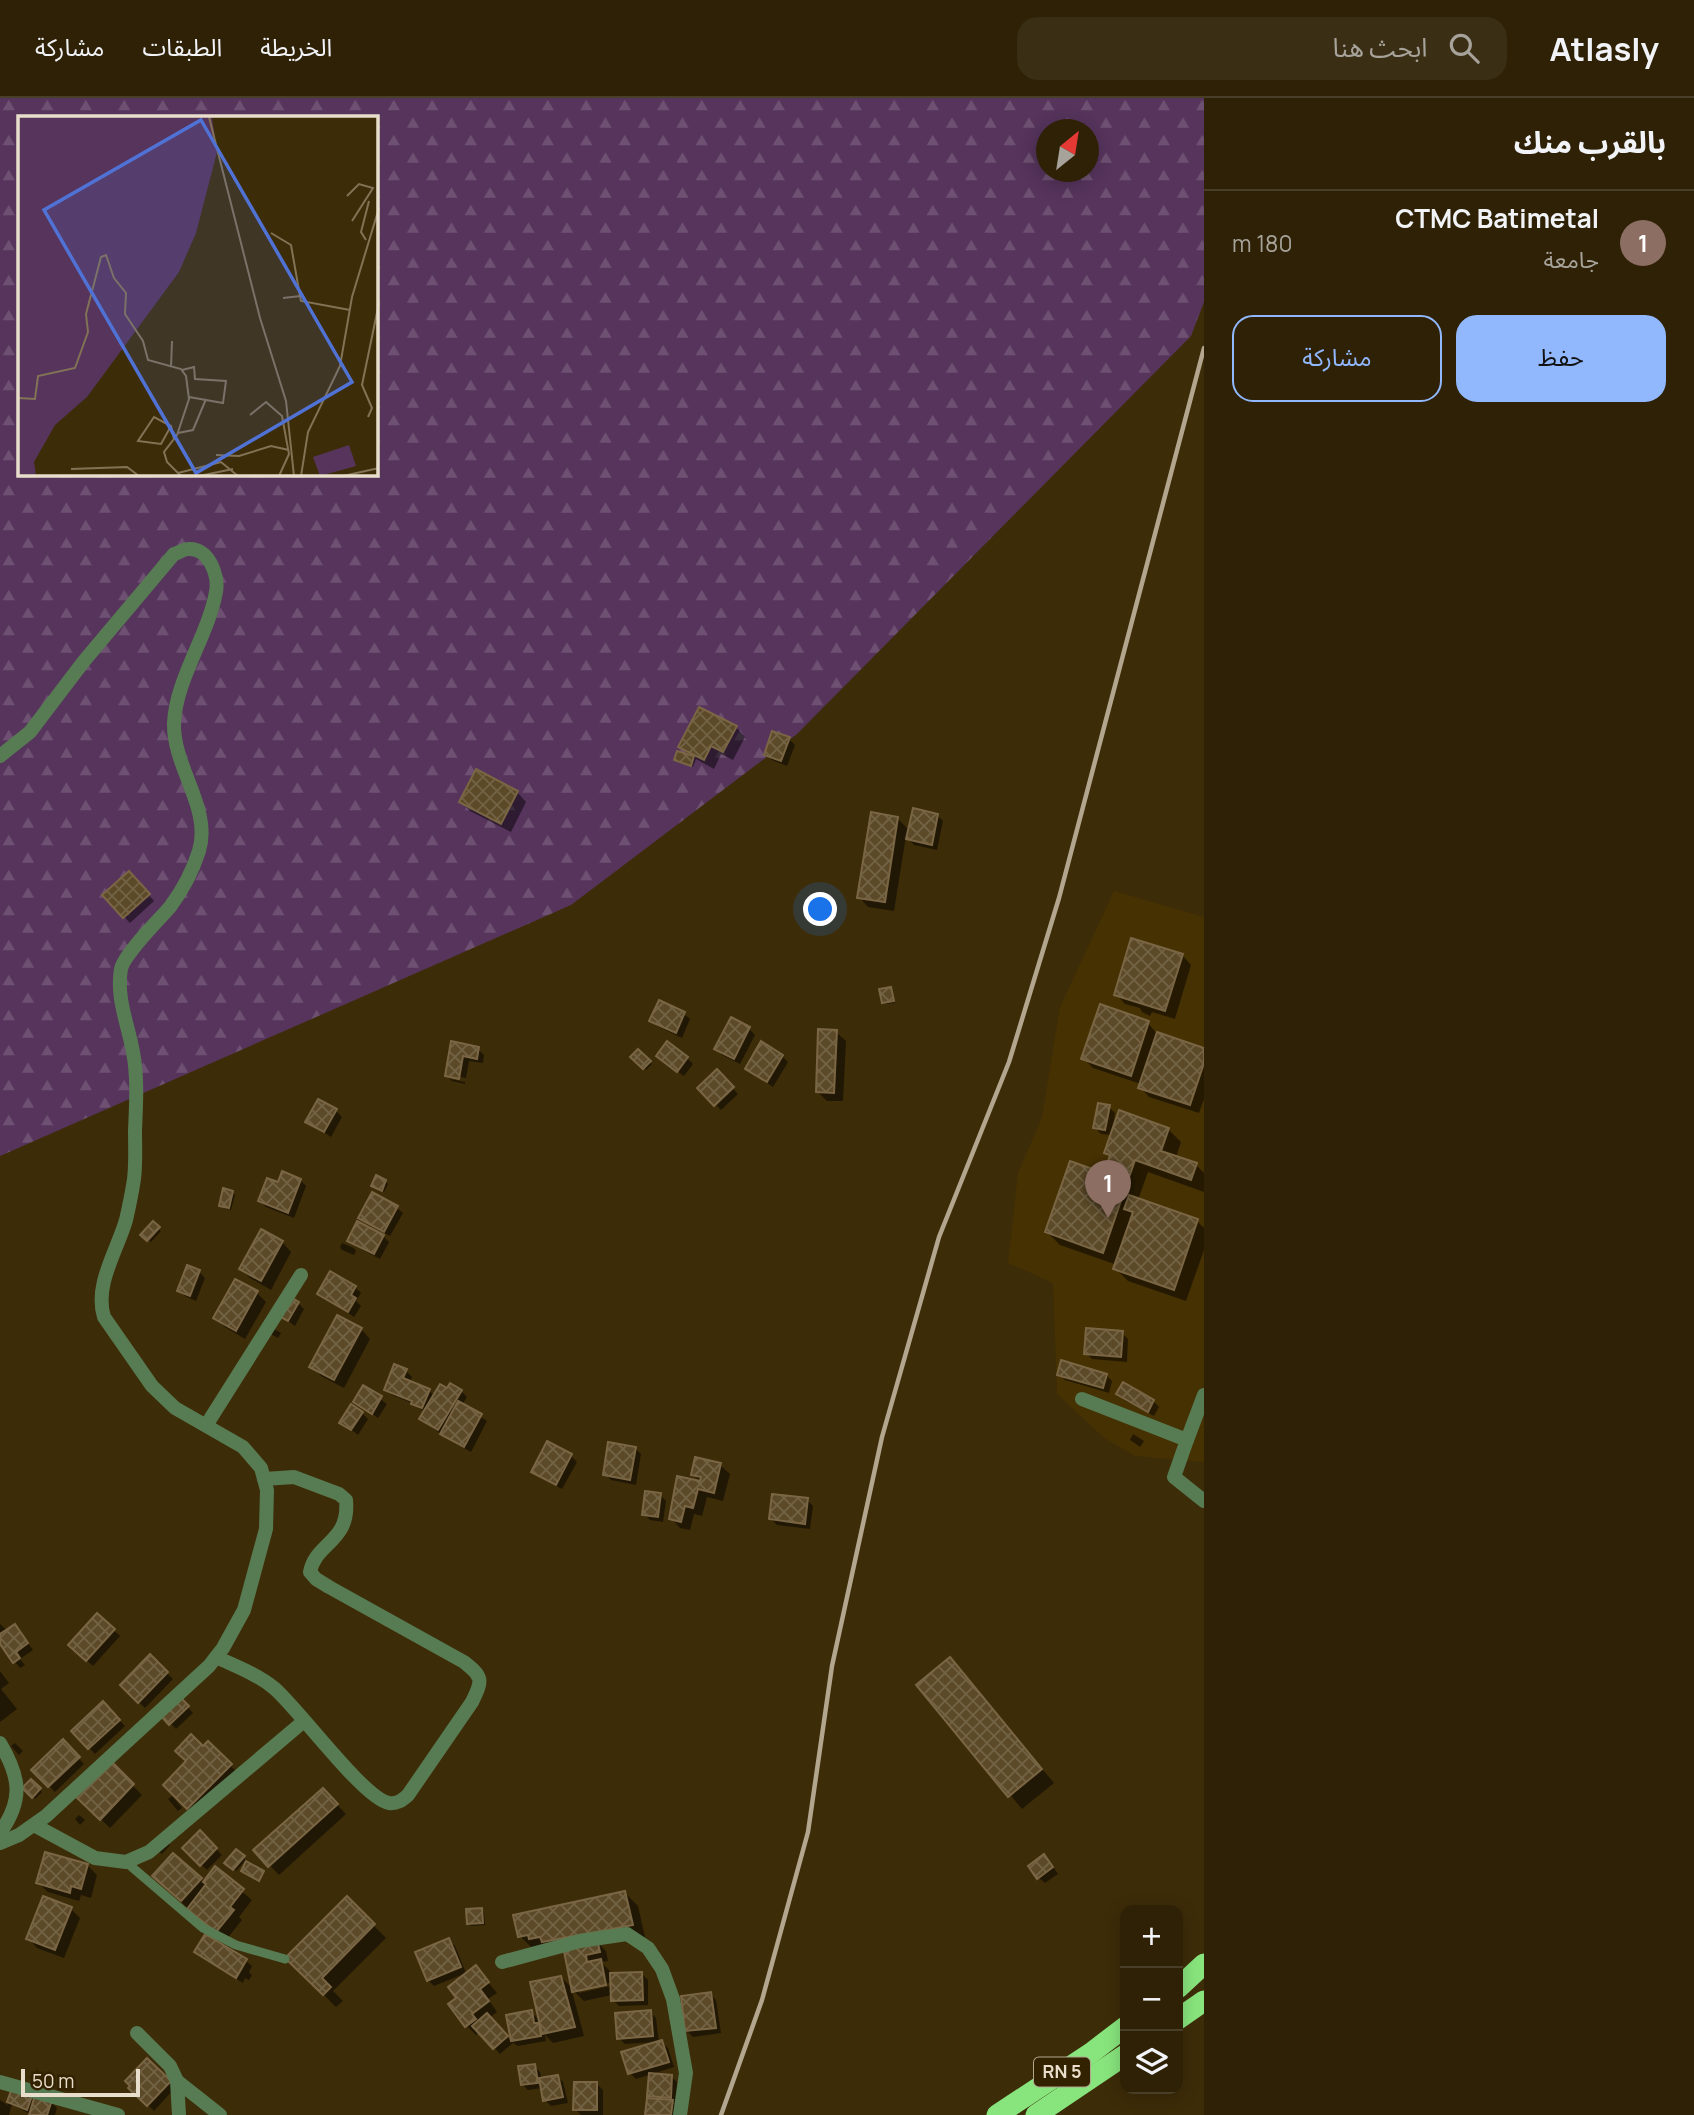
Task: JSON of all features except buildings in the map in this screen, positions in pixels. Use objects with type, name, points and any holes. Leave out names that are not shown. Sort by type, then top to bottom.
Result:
[{"type":"highway","points":[[1183,1983],[1204,1964]]},
{"type":"highway","points":[[1183,2016],[1204,2001]]},
{"type":"highway","name":"RN 5","points":[[997,2115],[1121,2031]]},
{"type":"highway","name":"RN 5","points":[[1036,2115],[1120,2058]]},
{"type":"street","points":[[0,756],[30,732],[84,661],[174,554],[188,548],[200,551],[209,560],[215,573],[217,589],[211,614],[181,693],[174,722],[177,754],[202,821],[200,848],[188,877],[171,905],[122,964],[119,985],[134,1052],[136,1077],[134,1178],[101,1307],[104,1317],[152,1386],[175,1408],[243,1447],[261,1468],[267,1490],[267,1528],[244,1610],[216,1657],[46,1816],[19,1835],[0,1843]]},
{"type":"street","points":[[207,1424],[301,1275]]},
{"type":"street","points":[[1204,1395],[1174,1477],[1204,1502]]},
{"type":"street","points":[[1082,1399],[1187,1440]]},
{"type":"street","points":[[216,1657],[274,1688],[348,1770],[378,1798],[388,1803],[400,1802],[408,1795],[472,1702],[481,1681],[477,1673],[464,1662],[316,1579],[310,1568],[315,1559],[339,1535],[347,1514],[346,1500],[339,1494],[294,1477],[264,1479]]},
{"type":"street","points":[[34,1825],[95,1858],[126,1862],[149,1852],[304,1721]]},
{"type":"street","points":[[0,1743],[6,1767],[19,1795],[10,1819],[0,1833]]},
{"type":"street","points":[[502,1962],[580,1941],[626,1934],[648,1948],[662,1969],[673,1998],[685,2073],[680,2115]]},
{"type":"street","points":[[137,2033],[170,2066],[177,2081],[179,2115]]},
{"type":"street","points":[[177,2081],[220,2115]]},
{"type":"street","points":[[0,2082],[118,2115]]},
{"type":"lane","points":[[126,1862],[203,1928],[236,1945],[285,1959]]},
{"type":"shaded area","points":[[1114,891],[1204,917],[1204,1462],[1135,1456],[1104,1438],[1057,1394],[1053,1283],[1008,1263],[1018,1173],[1042,1117],[1060,1007]]},
{"type":"green space","points":[[0,98],[1204,98],[1204,302],[1191,336],[797,734],[571,905],[0,1156]]},
{"type":"railway","points":[[721,2115],[762,2000],[808,1832],[832,1666],[882,1437],[939,1237],[1009,1062],[1059,898],[1204,348]]},
{"type":"place","name":"CTMC Batimetal","points":[[1108,1218]]}]
